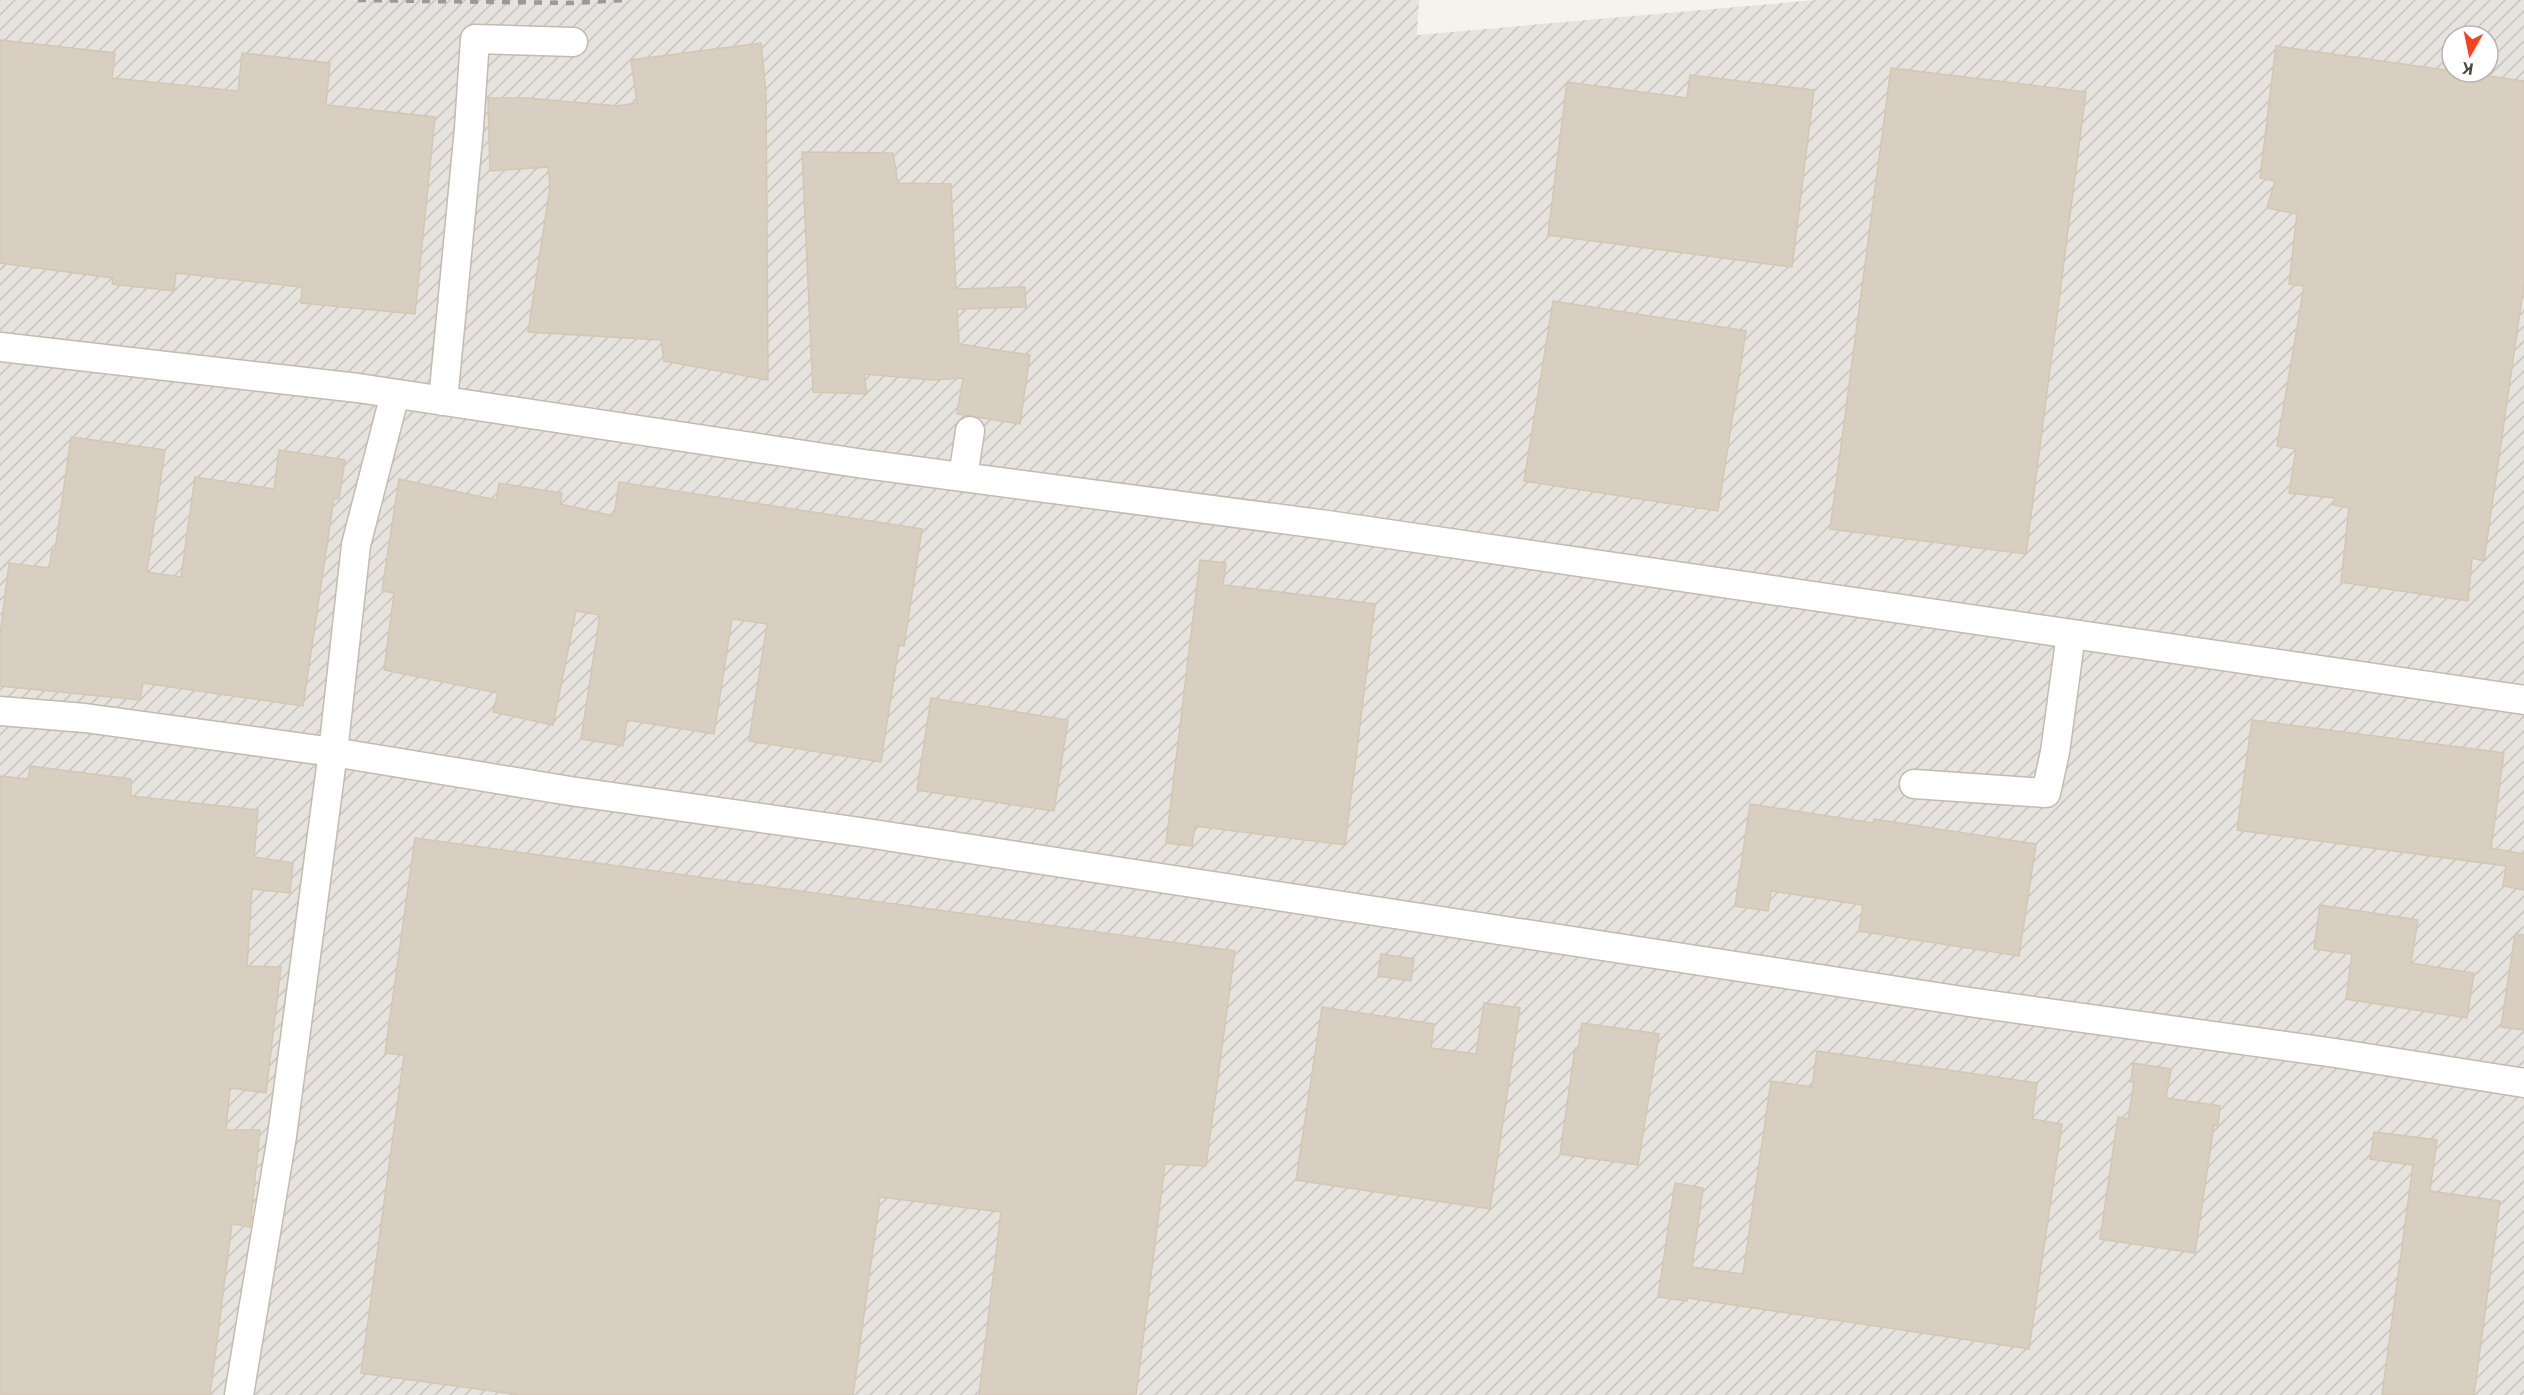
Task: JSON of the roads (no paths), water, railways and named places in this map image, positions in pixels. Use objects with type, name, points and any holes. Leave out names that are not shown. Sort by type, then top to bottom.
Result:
[{"type":"street","points":[[443,401],[476,39],[573,42]]},
{"type":"street","points":[[0,347],[395,394],[963,477],[1328,525],[2524,700]]},
{"type":"street","points":[[239,1395],[282,1136],[333,752],[356,545],[395,394]]},
{"type":"street","points":[[963,477],[970,431]]},
{"type":"street","points":[[1914,784],[2046,793],[2055,752],[2071,634]]},
{"type":"street","points":[[0,711],[85,718],[333,752],[570,791],[872,834],[1969,1002],[2335,1053],[2524,1083]]},
{"type":"railway","points":[[358,0],[571,3],[625,0]]}]
